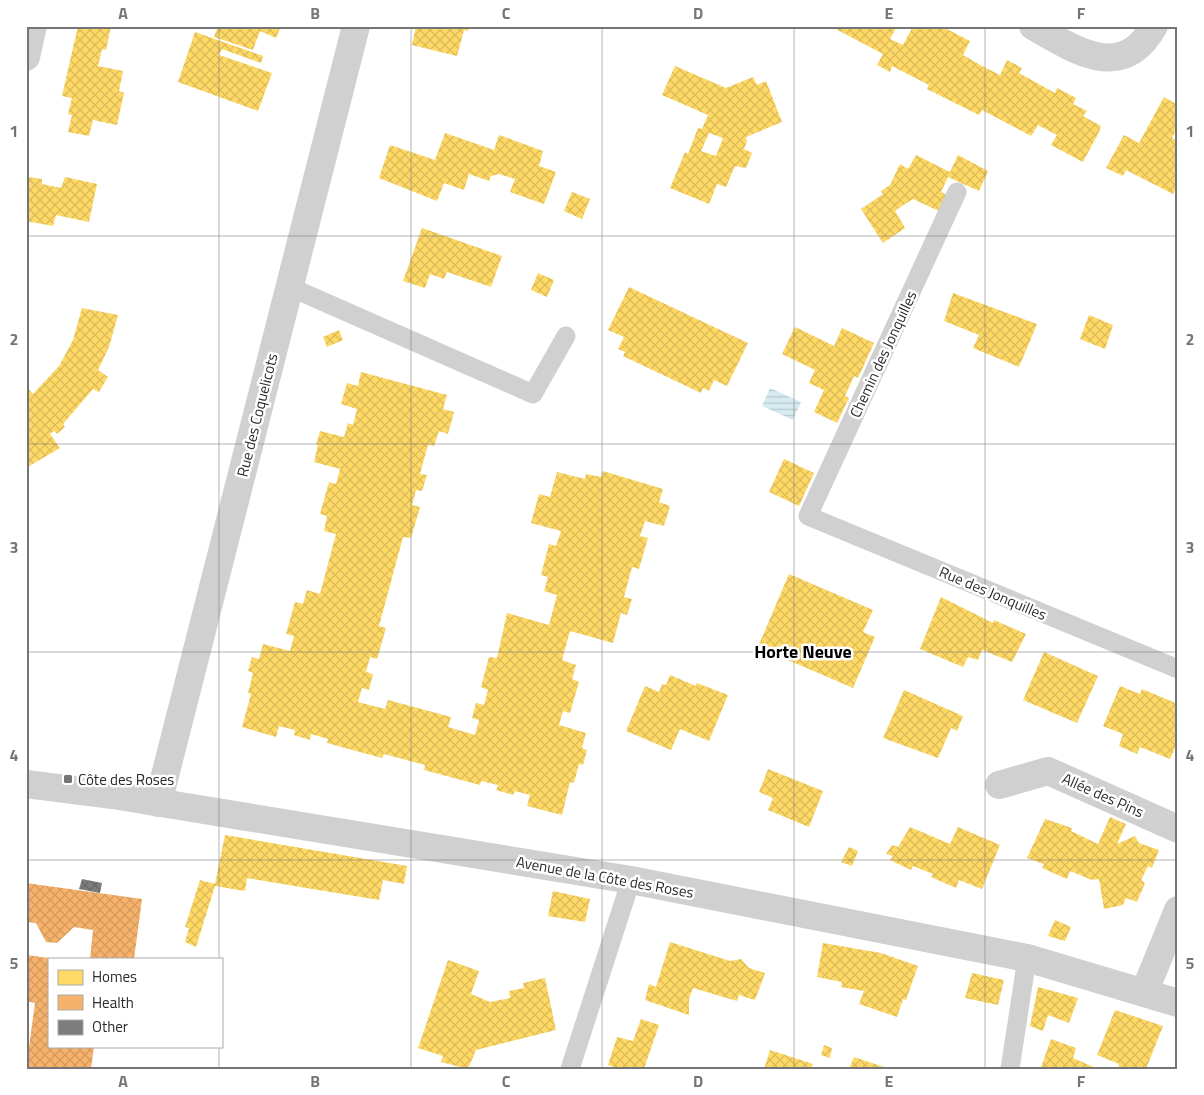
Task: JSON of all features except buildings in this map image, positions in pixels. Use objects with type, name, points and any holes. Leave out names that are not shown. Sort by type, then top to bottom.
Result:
[{"type":"street","points":[[26,57],[33,26]]},
{"type":"street","name":"Rue des Coquelicots","points":[[158,803],[356,26]]},
{"type":"street","points":[[1033,26],[1083,54],[1118,58],[1145,42],[1154,26]]},
{"type":"street","name":"Allée des Pins","points":[[999,785],[1048,771],[1178,829]]},
{"type":"street","name":"Avenue de la Côte des Roses","points":[[26,784],[158,803],[631,880],[1026,958],[1178,1003]]},
{"type":"street","points":[[1144,993],[1178,910]]},
{"type":"lane","name":"Chemin des Jonquilles","points":[[808,516],[958,192]]},
{"type":"lane","points":[[290,287],[533,394],[566,336]]},
{"type":"lane","name":"Rue des Jonquilles","points":[[808,516],[1178,669]]},
{"type":"lane","points":[[570,1069],[631,880]]},
{"type":"lane","points":[[1010,1069],[1026,958]]},
{"type":"shaded area","points":[[770,388],[801,402],[793,420],[762,406]]},
{"type":"place","name":"Côte des Roses","points":[[68,779]]},
{"type":"district","name":"Horte Neuve","points":[[803,651]]}]
